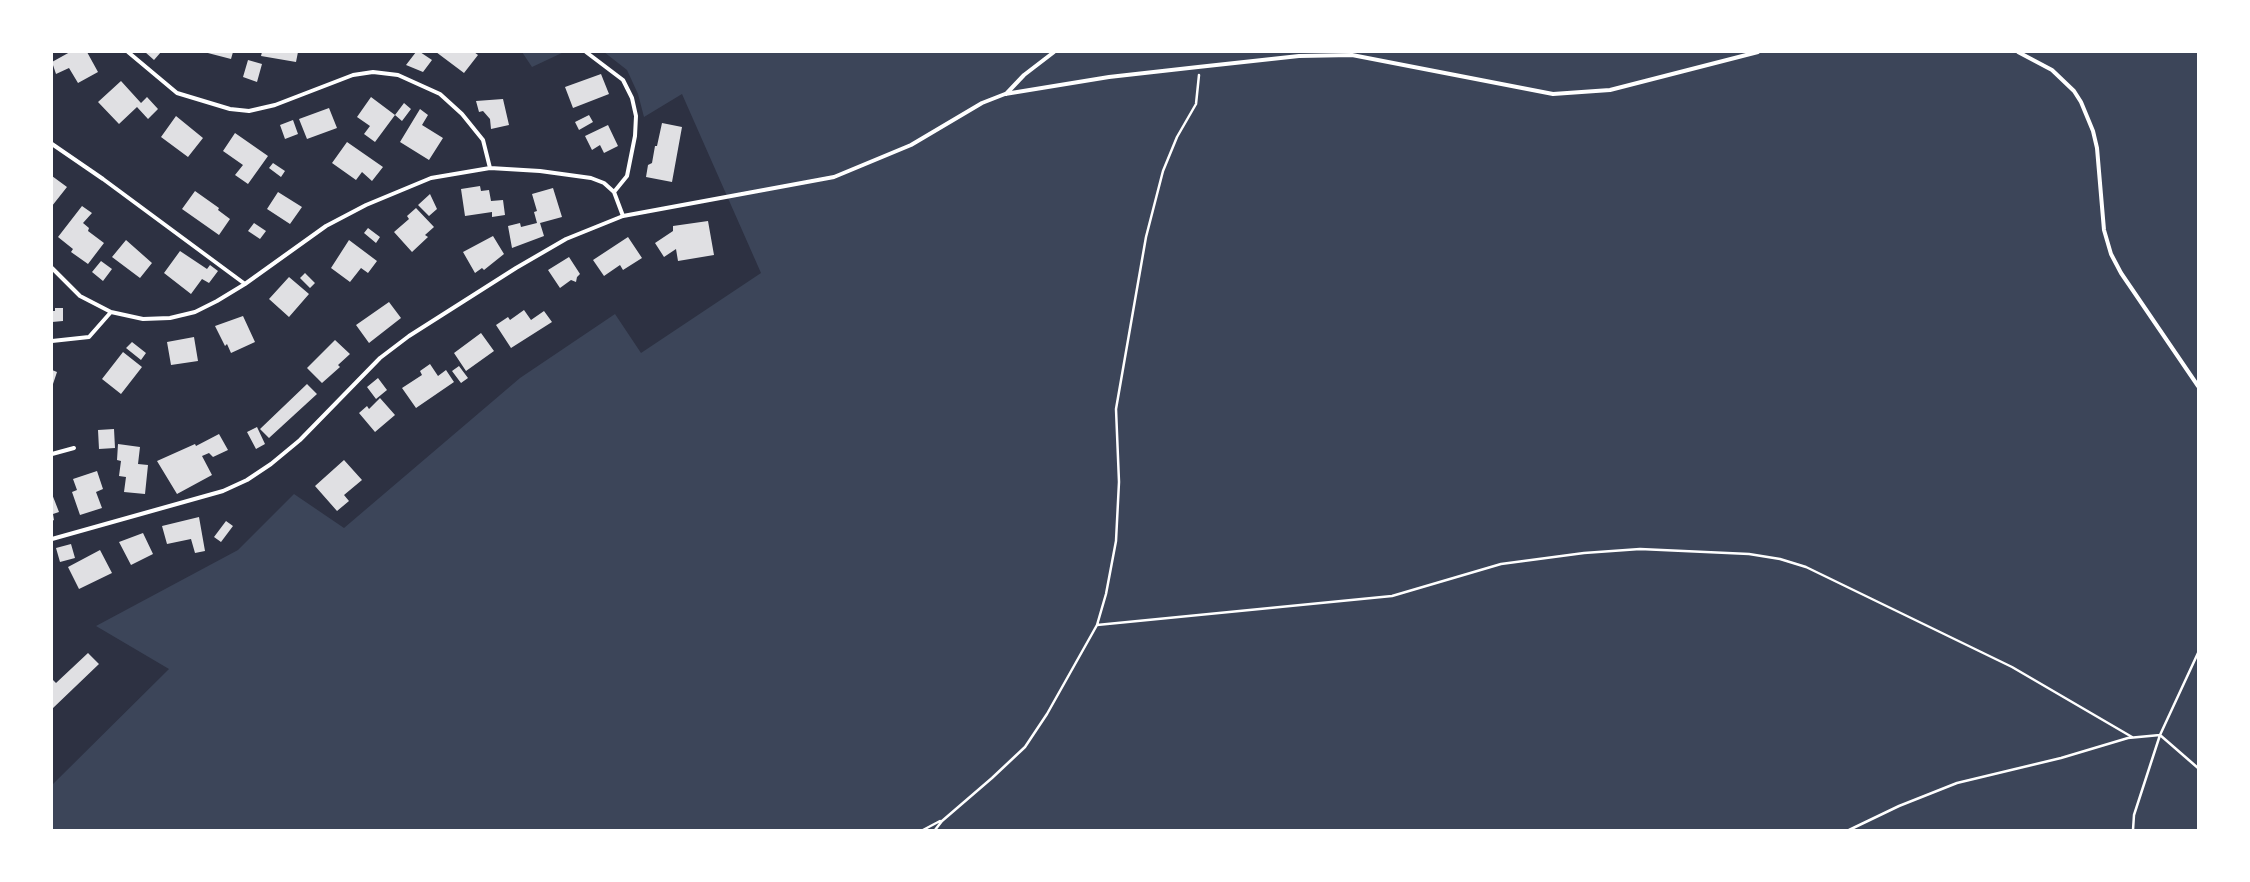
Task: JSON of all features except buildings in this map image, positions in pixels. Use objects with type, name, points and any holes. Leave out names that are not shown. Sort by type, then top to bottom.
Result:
[{"type":"street","points":[[128,52],[178,93],[230,109],[249,111],[275,105],[353,75],[373,72],[398,75],[440,94],[462,114],[483,140],[490,168]]},
{"type":"street","points":[[586,52],[623,80],[632,98],[636,116],[627,176],[614,192]]},
{"type":"street","points":[[1005,94],[1024,76],[1054,52]]},
{"type":"street","points":[[52,538],[223,491],[246,480],[271,464],[300,440],[380,358],[409,336],[560,242],[597,225],[623,216],[834,177],[911,145],[982,104],[1005,94],[1109,77],[1299,56],[1352,55],[1553,94],[1610,90],[1758,52]]},
{"type":"street","points":[[2018,52],[2052,70],[2074,91],[2081,102],[2093,131],[2097,148],[2104,230],[2111,254],[2121,273],[2198,386]]},
{"type":"street","points":[[52,144],[103,179],[245,284]]},
{"type":"street","points":[[52,268],[80,296],[111,312],[143,319],[183,316],[217,301],[245,284],[326,226],[366,205],[431,178],[490,168],[540,171],[591,178],[604,183],[614,192],[623,216]]},
{"type":"street","points":[[52,341],[89,337],[111,312]]},
{"type":"street","points":[[52,454],[74,448]]},
{"type":"path","points":[[935,830],[942,821],[1025,747],[1047,714],[1097,625],[1106,594],[1116,541],[1119,482],[1116,409],[1146,236],[1163,172],[1177,138],[1196,104],[1199,92],[1198,67]]},
{"type":"path","points":[[1097,625],[1392,596],[1501,564],[1584,553],[1640,549],[1749,554],[1780,559],[1813,570],[2012,667],[2132,738]]},
{"type":"path","points":[[2133,830],[2134,815],[2160,735],[2198,653]]},
{"type":"path","points":[[1848,830],[1899,806],[1957,783],[2061,758],[2132,738],[2160,735],[2198,768]]},
{"type":"path","points":[[923,830],[942,821]]},
{"type":"shaded area","points":[[522,52],[564,52],[532,67]]},
{"type":"shaded area","points":[[604,52],[2198,52],[2198,830],[52,830],[52,785],[169,669],[96,626],[238,550],[294,494],[344,528],[520,378],[615,314],[641,353],[761,273],[682,94],[644,117],[638,94],[627,70]]}]
